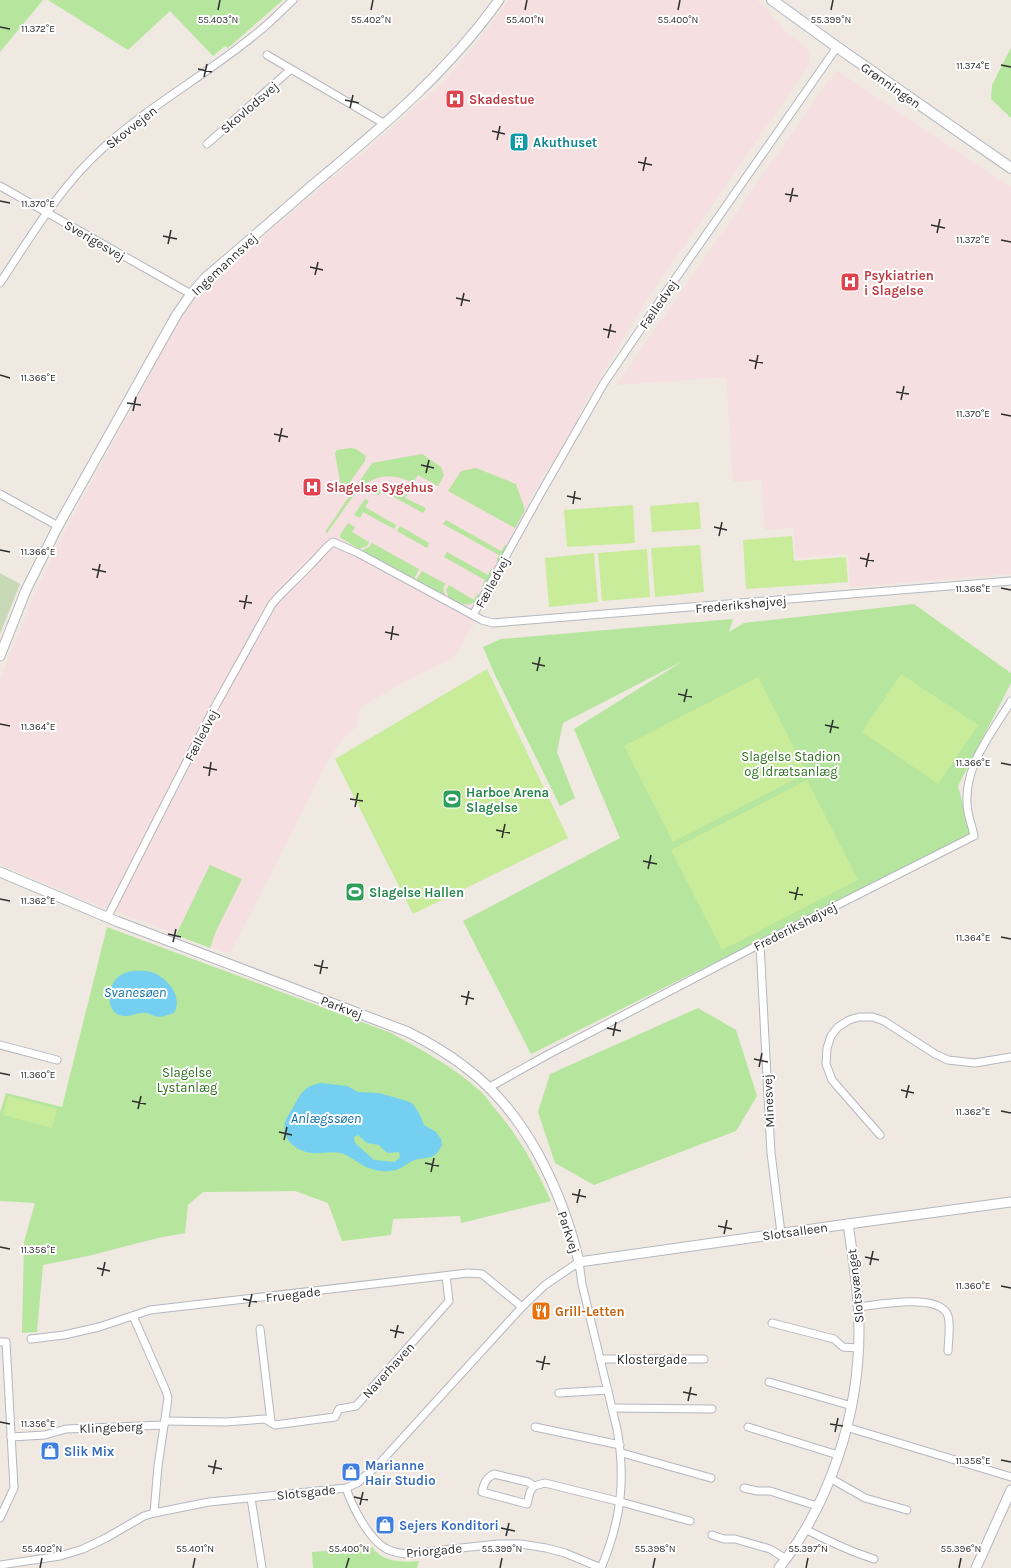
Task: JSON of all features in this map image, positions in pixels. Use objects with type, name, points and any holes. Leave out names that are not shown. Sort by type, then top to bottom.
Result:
[{"type":"main road","name":"Grønningen","points":[[772,0],[836,47],[1011,168]]},
{"type":"street","name":"Skovvejen","points":[[0,283],[46,213],[71,180],[102,149],[150,111],[258,33],[293,0]]},
{"type":"street","name":"Ingemannsvej","points":[[0,656],[26,590],[58,526],[176,314],[191,294],[206,278],[385,124],[427,85],[456,55],[478,29],[499,0]]},
{"type":"street","name":"Fælledvej","points":[[107,918],[211,714],[272,604],[326,547],[333,542],[358,553],[473,615],[604,383],[836,47]]},
{"type":"street","name":"Skovlodsvej","points":[[267,55],[290,70],[385,124]]},
{"type":"street","name":"Skovlodsvej","points":[[207,144],[290,70]]},
{"type":"street","name":"Sverigesvej","points":[[0,186],[191,294]]},
{"type":"street","points":[[0,494],[58,526]]},
{"type":"street","name":"Frederikshøjvej","points":[[473,615],[493,623],[506,623],[1011,581]]},
{"type":"street","name":"Frederikshøjvej","points":[[488,1088],[549,1054],[760,944],[974,836],[967,804],[967,788],[971,772],[978,755],[1011,702]]},
{"type":"street","name":"Parkvej","points":[[0,872],[107,918],[408,1032],[431,1044],[466,1067],[488,1088],[517,1120],[542,1161],[558,1197],[579,1262]]},
{"type":"street","name":"Minesvej","points":[[760,944],[771,1153],[781,1233]]},
{"type":"street","points":[[880,1135],[832,1080],[826,1064],[827,1048],[831,1036],[838,1027],[849,1020],[859,1016],[873,1017],[884,1021],[935,1054],[948,1060],[975,1063],[1011,1057]]},
{"type":"street","points":[[0,1045],[57,1060]]},
{"type":"street","name":"Slotsalleen","points":[[579,1262],[1011,1202]]},
{"type":"street","name":"Slotsvænget","points":[[779,1568],[805,1529],[830,1478],[852,1406],[857,1374],[858,1307],[848,1224]]},
{"type":"street","name":"Slotsgade","points":[[0,1565],[60,1556],[83,1549],[106,1538],[144,1516],[154,1513],[209,1502],[346,1488],[357,1483],[378,1465],[522,1307],[545,1285],[579,1262]]},
{"type":"street","name":"Klostergade","points":[[579,1262],[582,1284],[622,1453],[621,1502],[610,1547],[601,1568]]},
{"type":"street","name":"Fruegade","points":[[31,1339],[64,1335],[99,1327],[150,1310],[468,1273],[482,1274],[522,1307]]},
{"type":"street","name":"Naverhaven","points":[[164,1423],[226,1422],[265,1419],[275,1425],[335,1418],[339,1409],[356,1406],[449,1301],[446,1276]]},
{"type":"street","points":[[858,1307],[920,1302],[933,1304],[940,1307],[946,1312],[949,1320],[948,1352]]},
{"type":"street","points":[[133,1316],[168,1398],[158,1466],[154,1513]]},
{"type":"street","points":[[772,1323],[834,1339],[843,1347],[858,1348]]},
{"type":"street","points":[[260,1329],[271,1422]]},
{"type":"street","points":[[0,1518],[14,1488],[3,1342]]},
{"type":"street","name":"Klostergade","points":[[600,1359],[704,1359]]},
{"type":"street","points":[[769,1382],[852,1406]]},
{"type":"street","points":[[559,1393],[608,1390]]},
{"type":"street","points":[[612,1408],[712,1409]]},
{"type":"street","name":"Klingeberg","points":[[11,1434],[45,1435],[66,1428],[164,1423]]},
{"type":"street","points":[[535,1427],[620,1445]]},
{"type":"street","points":[[846,1427],[1011,1477]]},
{"type":"street","points":[[748,1428],[838,1455]]},
{"type":"street","points":[[622,1453],[711,1478]]},
{"type":"street","points":[[534,1486],[528,1482],[494,1474],[484,1482],[482,1492],[527,1504],[530,1492],[534,1486],[545,1483],[690,1521]]},
{"type":"street","points":[[830,1478],[865,1498],[907,1510]]},
{"type":"street","name":"Priorgade","points":[[346,1488],[349,1497],[367,1530],[384,1548],[394,1553],[406,1554],[498,1544],[522,1544],[564,1553],[601,1568]]},
{"type":"street","points":[[744,1488],[757,1492],[770,1491],[817,1506]]},
{"type":"street","points":[[976,1568],[1009,1500],[1011,1490]]},
{"type":"street","points":[[251,1498],[262,1568]]},
{"type":"street","points":[[805,1529],[831,1543],[874,1559]]},
{"type":"street","points":[[712,1535],[735,1539],[770,1549],[786,1558]]},
{"type":"shaded area","name":"Slagelse Sygehus","points":[[508,0],[757,0],[766,8],[784,30],[807,48],[810,56],[808,66],[646,301],[580,411],[579,418],[556,459],[545,473],[528,502],[529,507],[478,599],[473,626],[453,658],[397,686],[361,707],[356,727],[343,738],[330,757],[231,951],[227,953],[92,903],[0,864],[0,680],[38,586],[68,525],[179,320],[199,294],[225,269],[394,126],[443,82],[477,43]]},
{"type":"shaded area","name":"Psykiatrien i Slagelse","points":[[836,70],[1011,187],[1011,574],[850,587],[848,554],[796,558],[793,528],[765,530],[761,480],[733,482],[726,377],[616,385]]},
{"type":"green space","points":[[0,0],[43,0],[0,52]]},
{"type":"green space","points":[[48,0],[283,0],[228,48],[225,46],[213,56],[170,11],[128,50]]},
{"type":"green space","points":[[1011,48],[1011,118],[991,99],[992,85]]},
{"type":"green space","points":[[351,448],[356,449],[366,456],[365,461],[342,493],[335,453],[337,450]]},
{"type":"green space","points":[[422,454],[441,467],[444,475],[438,486],[418,475],[413,483],[405,479],[388,476],[374,479],[360,488],[327,533],[325,532],[372,463]]},
{"type":"green space","points":[[476,468],[516,484],[525,510],[515,528],[448,491],[461,471]]},
{"type":"green space","points":[[387,487],[399,487],[409,491],[405,498],[426,508],[423,513],[383,491],[378,495],[374,493],[374,491]]},
{"type":"green space","points":[[365,499],[369,501],[365,507],[396,525],[394,529],[363,512],[360,518],[354,515]]},
{"type":"green space","points":[[699,502],[701,529],[652,532],[650,506]]},
{"type":"green space","points":[[633,505],[635,543],[567,547],[564,510]]},
{"type":"green space","points":[[446,520],[501,551],[505,545],[508,546],[499,562],[496,561],[499,555],[443,524]]},
{"type":"green space","points":[[348,523],[355,527],[352,532],[369,542],[367,546],[359,549],[341,538],[340,535]]},
{"type":"green space","points":[[400,526],[429,543],[427,548],[397,531]]},
{"type":"green space","points":[[792,536],[794,561],[846,557],[848,582],[746,589],[743,540]]},
{"type":"green space","points":[[372,543],[419,569],[414,579],[362,550],[369,547]]},
{"type":"green space","points":[[700,545],[704,592],[655,597],[651,548]]},
{"type":"green space","points":[[647,549],[650,597],[602,601],[598,553]]},
{"type":"green space","points":[[447,552],[488,575],[491,569],[494,571],[485,588],[482,586],[485,580],[444,557]]},
{"type":"green space","points":[[594,553],[598,602],[549,607],[545,558]]},
{"type":"green space","points":[[422,571],[446,584],[443,588],[445,596],[416,580]]},
{"type":"green space","points":[[0,573],[20,584],[0,634]]},
{"type":"green space","points":[[449,585],[474,600],[477,594],[480,596],[473,603],[462,604],[449,598],[446,590]]},
{"type":"green space","name":"Slagelse Stadion og Idrætsanlæg","points":[[914,604],[1011,673],[1011,683],[958,786],[971,835],[531,1054],[463,921],[620,838],[574,729],[683,661],[563,723],[557,752],[575,798],[560,806],[495,675],[483,647],[501,639],[733,619],[729,632],[744,623]]},
{"type":"green space","name":"Harboe Arena Slagelse","points":[[487,669],[568,838],[413,914],[335,759]]},
{"type":"green space","points":[[901,674],[978,725],[938,784],[862,732]]},
{"type":"green space","points":[[758,677],[807,773],[673,842],[624,746]]},
{"type":"green space","points":[[807,780],[858,880],[722,950],[671,850]]},
{"type":"green space","points":[[210,865],[242,879],[216,931],[210,948],[176,935]]},
{"type":"green space","name":"Slagelse Lystanlæg","points":[[107,927],[391,1033],[437,1059],[470,1082],[482,1093],[505,1121],[520,1142],[551,1201],[461,1223],[460,1216],[393,1219],[391,1235],[342,1241],[328,1203],[295,1191],[203,1192],[188,1205],[185,1233],[43,1265],[37,1332],[22,1333],[24,1242],[35,1203],[0,1201],[0,1112],[6,1093],[62,1107]]},
{"type":"green space","points":[[698,1008],[736,1030],[757,1096],[736,1131],[594,1185],[555,1163],[538,1112],[550,1074]]},
{"type":"green space","points":[[8,1096],[57,1109],[52,1128],[3,1115]]},
{"type":"green space","points":[[372,1547],[381,1556],[387,1559],[406,1562],[419,1561],[417,1568],[313,1568],[312,1552]]},
{"type":"water","name":"Svanesøen","points":[[132,971],[151,972],[165,980],[176,995],[177,1001],[174,1013],[163,1017],[156,1017],[147,1013],[123,1016],[115,1012],[110,1003],[110,991],[112,986],[118,977],[124,973]]},
{"type":"water","name":"Anlægssøen","points":[[321,1083],[347,1086],[358,1092],[379,1093],[407,1101],[413,1104],[424,1125],[436,1132],[441,1139],[442,1145],[434,1156],[412,1161],[396,1170],[385,1171],[370,1169],[342,1154],[333,1152],[312,1153],[296,1148],[288,1140],[284,1129],[285,1123],[302,1093],[308,1087]],"holes":[[[358,1135],[367,1143],[379,1145],[389,1153],[399,1152],[400,1157],[395,1162],[374,1160],[355,1143],[354,1137]]]},
{"type":"place","name":"Skadestue","points":[[455,99]]},
{"type":"place","name":"Akuthuset","points":[[519,142]]},
{"type":"place","name":"Psykiatrien i Slagelse","points":[[850,282]]},
{"type":"place","name":"Slagelse Sygehus","points":[[312,487]]},
{"type":"place","name":"Harboe Arena Slagelse","points":[[452,799]]},
{"type":"place","name":"Slagelse Hallen","points":[[355,892]]},
{"type":"place","name":"Grill-Letten","points":[[541,1311]]},
{"type":"place","name":"Slik Mix","points":[[50,1451]]},
{"type":"place","name":"Marianne Hair Studio","points":[[351,1472]]},
{"type":"place","name":"Sejers Konditori","points":[[385,1525]]}]
